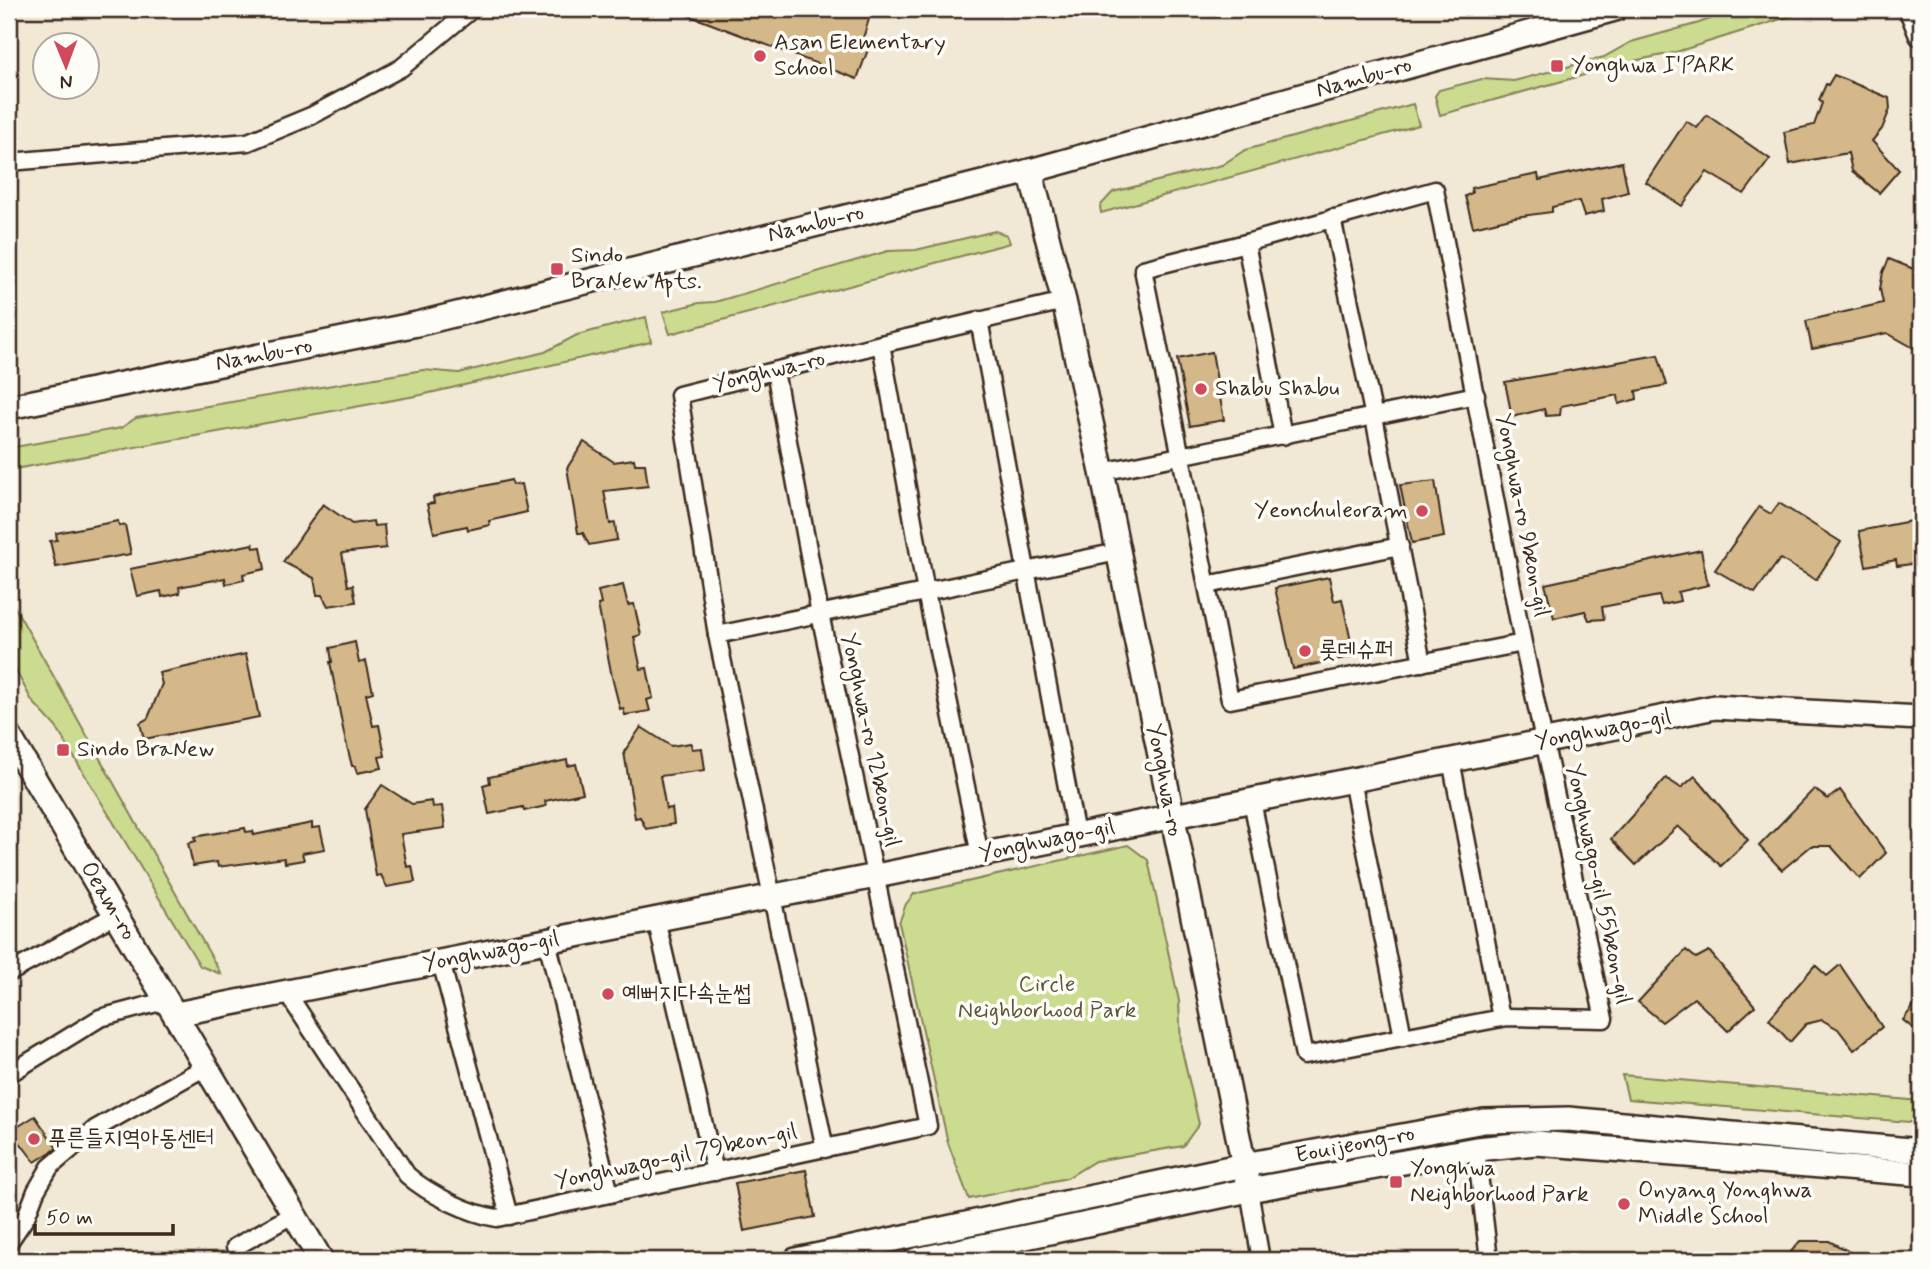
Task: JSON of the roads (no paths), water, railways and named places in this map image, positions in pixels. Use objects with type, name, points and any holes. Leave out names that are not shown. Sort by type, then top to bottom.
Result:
[{"type":"street","points":[[9,162],[248,142],[311,116],[401,68],[472,9]]},
{"type":"street","name":"Nambu-ro","points":[[15,404],[417,324],[1030,171],[1615,9]]},
{"type":"street","points":[[1911,9],[1921,34]]},
{"type":"street","name":"Yonghwa-ro","points":[[1030,171],[1064,301],[1102,472],[1244,1165],[1261,1260]]},
{"type":"street","name":"Yonghwa-ro 9beon-gil","points":[[1523,643],[1230,701],[1143,269],[1435,190],[1523,643],[1545,741]]},
{"type":"street","points":[[1332,218],[1422,663]]},
{"type":"street","points":[[1246,243],[1283,436]]},
{"type":"street","name":"Yonghwa-ro","points":[[717,635],[678,395],[1064,301]]},
{"type":"street","points":[[979,320],[1076,835]]},
{"type":"street","points":[[881,344],[926,592],[980,855]]},
{"type":"street","name":"Yonghwa-ro 12beon-gil","points":[[775,371],[820,614],[876,876]]},
{"type":"street","name":"Yonghwa-ro 9beon-gil","points":[[1102,472],[1476,395]]},
{"type":"street","points":[[1208,585],[1400,545]]},
{"type":"street","name":"Yonghwa-ro 12beon-gil","points":[[717,635],[1118,552]]},
{"type":"street","points":[[717,635],[825,1149]]},
{"type":"street","name":"Yonghwago-gil","points":[[172,1007],[287,993],[1715,707],[1921,718]]},
{"type":"street","name":"Oeam-ro","points":[[9,736],[294,1214],[309,1249],[321,1260]]},
{"type":"street","name":"Yonghwago-gil 55beon-gil","points":[[1251,800],[1304,1056],[1501,1018],[1604,1019],[1545,741]]},
{"type":"street","points":[[1451,761],[1501,1018]]},
{"type":"street","points":[[1352,780],[1403,1037]]},
{"type":"street","name":"Yonghwago-gil 79beon-gil","points":[[287,993],[407,1175],[418,1184],[481,1216],[509,1216],[928,1126],[876,876]]},
{"type":"street","points":[[9,973],[117,914]]},
{"type":"street","points":[[656,919],[715,1172]]},
{"type":"street","points":[[547,941],[610,1194]]},
{"type":"street","points":[[441,962],[509,1216]]},
{"type":"street","points":[[9,1073],[100,1018],[172,1007]]},
{"type":"street","points":[[9,1242],[26,1217],[36,1191],[50,1167],[95,1129],[207,1066]]},
{"type":"street","name":"Eouijeong-ro","points":[[796,1260],[1244,1165],[1484,1121],[1568,1119],[1921,1151]]},
{"type":"street","name":"Eouijeong-ro","points":[[916,1260],[954,1256],[1249,1191],[1476,1149],[1536,1143],[1921,1174]]},
{"type":"street","points":[[1476,1149],[1489,1260]]},
{"type":"street","points":[[235,1248],[294,1214]]},
{"type":"street","points":[[309,1249],[332,1260]]},
{"type":"place","name":"Asan Elementary School","points":[[760,56]]},
{"type":"place","name":"Yonghwa I'PARK","points":[[1557,66]]},
{"type":"place","name":"Sindo BraNew Apts.","points":[[557,269]]},
{"type":"place","name":"Shabu Shabu","points":[[1201,389]]},
{"type":"place","name":"Yeonchuleoram","points":[[1422,511]]},
{"type":"place","name":"롯데슈퍼","points":[[1305,651]]},
{"type":"place","name":"Sindo BraNew","points":[[63,750]]},
{"type":"place","name":"예뻐지다속눈썹","points":[[608,994]]},
{"type":"place","name":"푸른들지역아동센터","points":[[34,1139]]},
{"type":"place","name":"Yonghwa Neighborhood Park","points":[[1396,1182]]},
{"type":"place","name":"Onyang Yonghwa Middle School","points":[[1624,1204]]},
{"type":"park label","name":"Circle Neighborhood Park","points":[[1047,998]]}]
